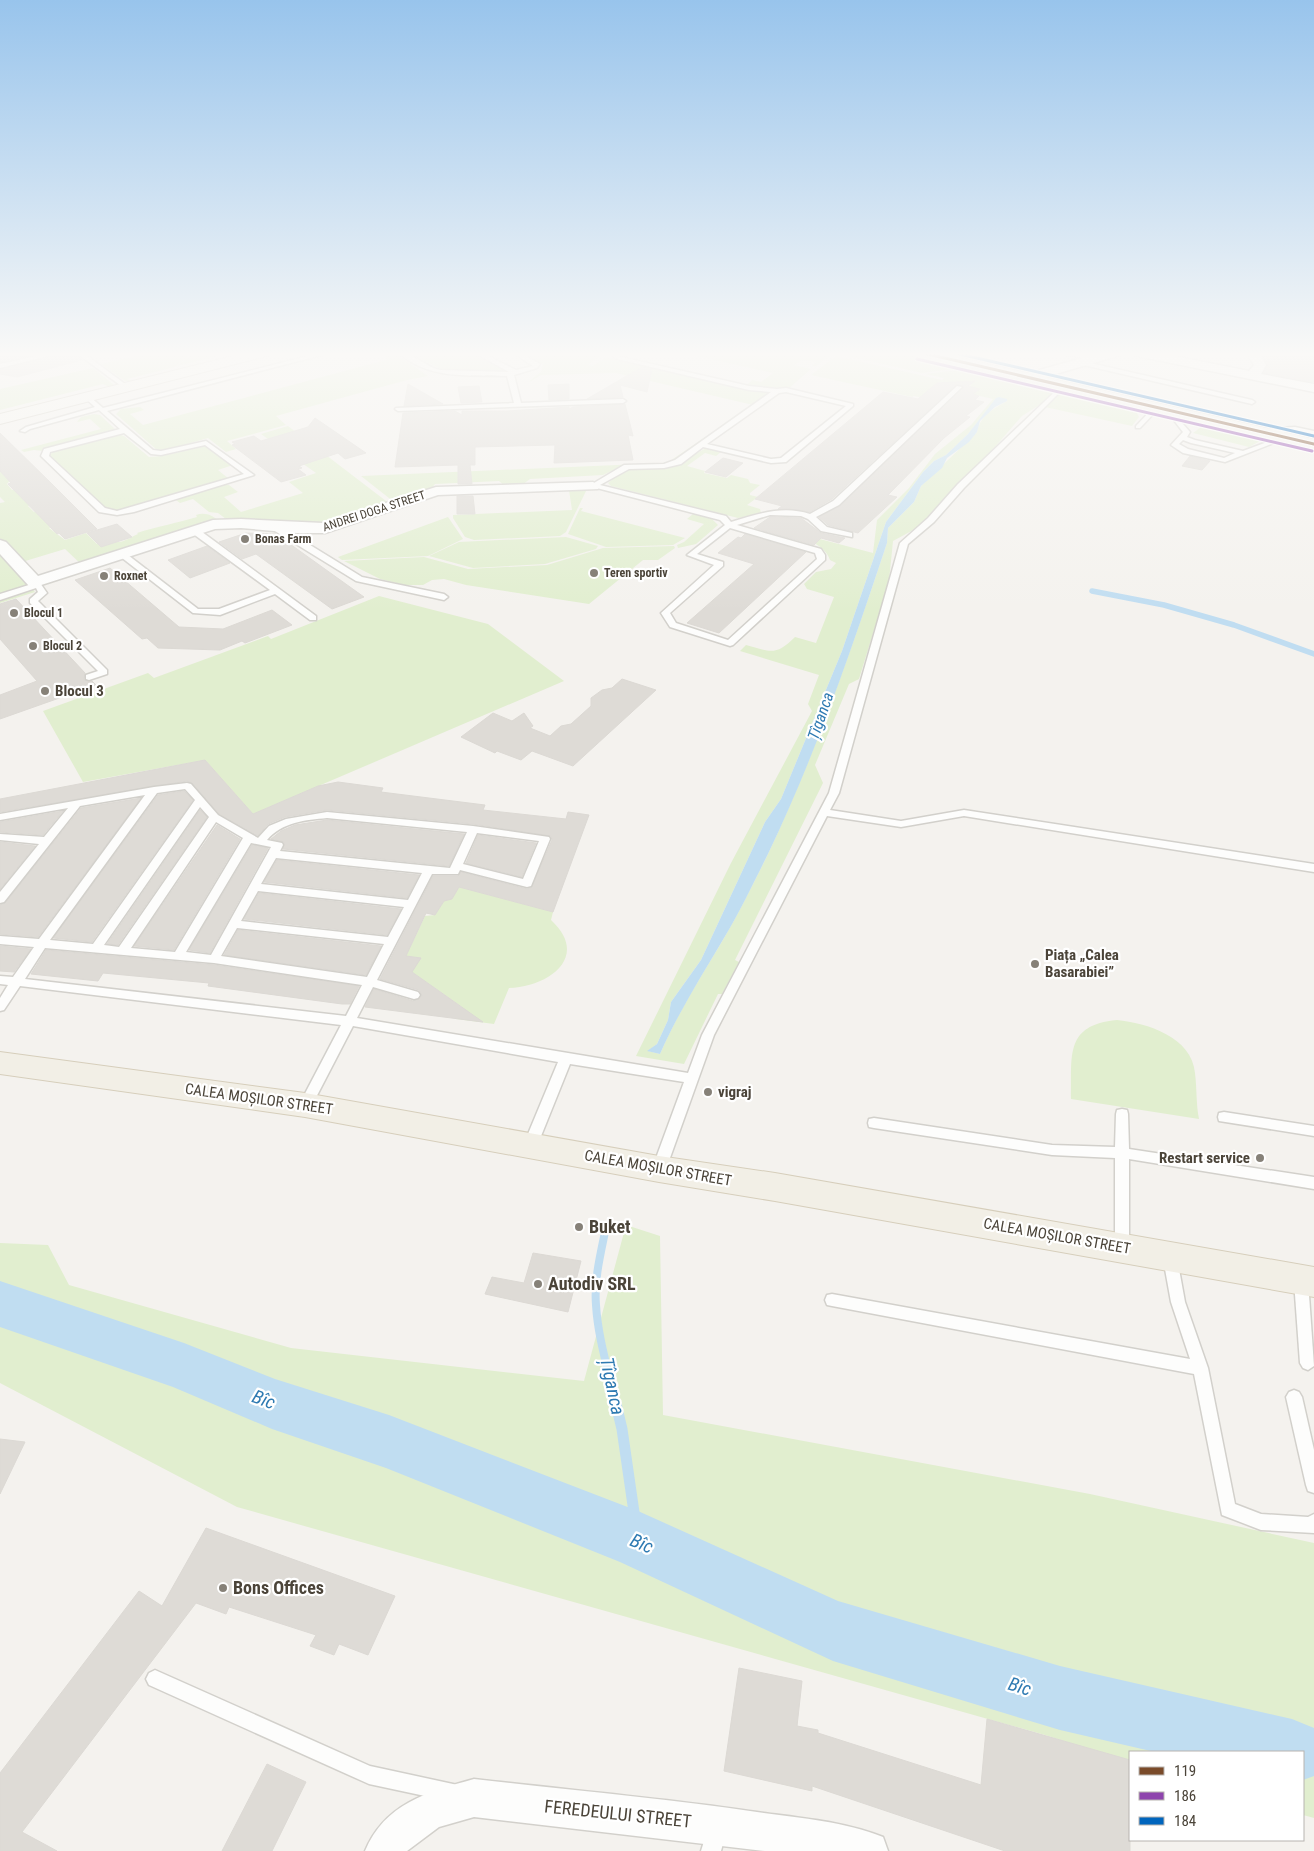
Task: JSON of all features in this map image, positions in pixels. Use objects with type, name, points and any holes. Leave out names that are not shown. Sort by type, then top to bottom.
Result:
[{"type":"main road","points":[[1300,438],[1314,444]]},
{"type":"main road","name":"CALEA MOȘILOR STREET","points":[[0,1063],[305,1105],[659,1169],[785,1189],[1307,1281]]},
{"type":"street","name":"ANDREI DOGA STREET","points":[[37,584],[121,554],[224,524],[315,530],[333,527],[436,491],[594,486]]},
{"type":"street","points":[[0,545],[37,584]]},
{"type":"street","name":"FEREDEULUI STREET","points":[[384,1851],[394,1836],[429,1811],[474,1798],[715,1838],[826,1841],[869,1851]]},
{"type":"lane","points":[[94,438],[47,451],[45,456],[102,510],[111,513],[131,510],[250,475],[210,443],[202,443],[161,453],[153,452],[136,438]]},
{"type":"lane","points":[[594,486],[627,467],[672,465],[710,438]]},
{"type":"lane","points":[[702,444],[771,461],[783,460],[810,438]]},
{"type":"lane","points":[[811,517],[836,503],[905,438]]},
{"type":"lane","points":[[659,1169],[708,1034],[834,794],[904,543],[931,520],[961,486],[1009,438]]},
{"type":"lane","points":[[1180,439],[1189,448],[1237,456],[1275,438]]},
{"type":"lane","points":[[1180,439],[1237,456]]},
{"type":"lane","points":[[594,486],[723,518],[728,525],[811,547],[821,555],[820,560],[730,643],[673,625],[665,613],[720,564],[691,555],[728,525],[781,512],[811,517],[824,529],[849,535]]},
{"type":"lane","points":[[273,526],[359,579],[444,597]]},
{"type":"lane","points":[[195,531],[313,618]]},
{"type":"lane","points":[[121,554],[196,611],[220,612],[276,591]]},
{"type":"lane","points":[[0,597],[37,584],[43,593],[32,601],[104,672],[89,677]]},
{"type":"lane","points":[[0,816],[187,786],[214,817],[260,842],[278,844],[214,959]]},
{"type":"lane","points":[[0,1007],[42,943],[154,790]]},
{"type":"lane","points":[[96,948],[200,800]]},
{"type":"lane","points":[[0,899],[77,803]]},
{"type":"lane","points":[[824,812],[901,824],[964,813],[1314,868]]},
{"type":"lane","points":[[260,842],[265,835],[282,824],[303,817],[327,815],[473,829],[544,839],[527,883],[457,866]]},
{"type":"lane","points":[[123,950],[214,817]]},
{"type":"lane","points":[[272,854],[454,872],[473,829]]},
{"type":"lane","points":[[0,837],[46,841]]},
{"type":"lane","points":[[178,956],[249,837]]},
{"type":"lane","points":[[305,1105],[429,870]]},
{"type":"lane","points":[[254,887],[411,904]]},
{"type":"lane","points":[[234,924],[392,941]]},
{"type":"lane","points":[[0,940],[214,959],[370,982],[414,995]]},
{"type":"lane","points":[[0,980],[349,1021],[566,1059],[693,1078]]},
{"type":"lane","points":[[530,1146],[566,1059]]},
{"type":"lane","points":[[1122,1114],[1122,1248]]},
{"type":"lane","points":[[1224,1117],[1314,1131]]},
{"type":"lane","points":[[874,1123],[1052,1150],[1122,1153],[1314,1183]]},
{"type":"lane","points":[[1169,1256],[1178,1302],[1200,1368],[1228,1509],[1261,1522],[1312,1526],[1314,1522]]},
{"type":"lane","points":[[1307,1281],[1308,1363]]},
{"type":"lane","points":[[832,1300],[1200,1368]]},
{"type":"lane","points":[[1294,1398],[1314,1485]]},
{"type":"lane","points":[[155,1679],[369,1775],[474,1798]]},
{"type":"green space","points":[[65,438],[87,438],[43,451],[24,452],[21,450]]},
{"type":"green space","points":[[102,438],[127,438],[149,457],[206,446],[233,465],[218,470],[229,479],[118,511],[107,509],[49,455],[55,451]]},
{"type":"green space","points":[[144,438],[207,438],[166,450],[157,450]]},
{"type":"green space","points":[[208,438],[237,438],[227,441],[236,449],[226,452]]},
{"type":"green space","points":[[267,438],[304,438],[390,504],[329,525],[226,519],[218,513],[209,512],[193,499],[180,503],[176,500],[222,485],[229,485],[238,492],[224,497],[241,512],[303,493],[289,482],[316,473]]},
{"type":"green space","points":[[705,438],[667,464],[622,466],[603,475],[530,479],[522,485],[505,486],[499,481],[435,484],[431,489],[394,502],[361,476],[663,463],[670,461]]},
{"type":"green space","points":[[954,438],[963,438],[946,455],[934,461],[923,472],[886,522],[842,651],[781,799],[765,822],[701,960],[671,1002],[668,1020],[657,1044],[648,1051],[660,1054],[682,1009],[736,917],[768,854],[802,778],[832,700],[887,543],[888,528],[914,502],[921,486],[970,438],[1002,438],[974,471],[917,528],[893,541],[889,581],[859,679],[849,684],[815,765],[823,783],[735,960],[739,962],[722,994],[718,994],[684,1064],[636,1056],[731,863],[812,711],[808,704],[819,675],[740,651],[746,645],[767,651],[778,650],[795,637],[816,643],[834,597],[807,589],[804,584],[816,572],[831,569],[836,563],[830,560],[820,547],[793,532],[873,553],[877,520],[909,488],[935,454]]},
{"type":"green space","points":[[1215,438],[1262,439],[1249,447]]},
{"type":"green space","points":[[706,448],[721,452],[716,456],[705,453],[687,466],[705,471],[704,473],[727,478],[731,475],[748,479],[750,483],[760,485],[750,493],[750,495],[758,497],[747,505],[760,509],[761,513],[738,518],[611,486],[608,483],[621,472],[628,469],[673,467]]},
{"type":"green space","points":[[0,470],[11,479],[7,484],[12,490],[16,489],[31,505],[28,506],[34,512],[37,511],[52,527],[49,528],[65,540],[86,533],[97,544],[122,541],[137,533],[197,517],[196,515],[199,514],[214,517],[219,521],[81,564],[65,549],[22,562],[0,538],[0,503],[5,502],[0,497]]},
{"type":"green space","points":[[587,489],[566,532],[560,536],[474,540],[465,537],[453,518],[453,515],[572,510],[569,490]]},
{"type":"green space","points":[[580,508],[583,508],[581,511],[685,538],[673,545],[606,547],[568,534]]},
{"type":"green space","points":[[693,514],[712,519],[718,525],[696,544],[678,548],[677,545],[684,542],[704,524],[687,519]]},
{"type":"green space","points":[[448,517],[463,539],[428,556],[342,560],[338,557]]},
{"type":"green space","points":[[566,537],[598,546],[596,549],[545,564],[473,568],[429,556],[459,542]]},
{"type":"green space","points":[[674,546],[675,548],[658,560],[643,560],[589,604],[466,585],[444,579],[432,580],[423,585],[405,585],[380,579],[344,561],[424,557],[468,569],[547,565],[603,548]]},
{"type":"green space","points":[[0,555],[35,592],[0,603]]},
{"type":"green space","points":[[379,596],[488,624],[564,681],[253,814],[205,760],[83,782],[43,711],[148,673],[154,678],[268,636],[271,639]]},
{"type":"green space","points":[[459,887],[553,912],[551,920],[562,934],[567,946],[566,958],[560,968],[550,976],[538,982],[509,988],[494,1024],[456,1019],[462,1007],[403,966],[420,958],[406,956],[425,916],[435,915],[444,901],[452,899]]},
{"type":"green space","points":[[1117,1020],[1141,1024],[1166,1034],[1186,1050],[1192,1061],[1195,1073],[1199,1119],[1071,1099],[1072,1056],[1079,1036],[1088,1028],[1100,1023]]},
{"type":"green space","points":[[626,1225],[660,1236],[663,1415],[1090,1494],[1314,1543],[1314,1818],[1304,1815],[1304,1751],[1129,1751],[1129,1762],[1045,1735],[237,1507],[0,1383],[0,1243],[48,1245],[69,1285],[291,1348],[584,1381]]},
{"type":"water","points":[[963,438],[972,438],[947,458],[942,468],[921,486],[914,502],[888,528],[887,543],[847,661],[818,739],[768,854],[730,928],[698,981],[660,1054],[647,1051],[657,1044],[668,1020],[671,1002],[701,960],[765,822],[781,799],[842,651],[886,522],[923,472],[934,461],[946,455]]},
{"type":"building","points":[[0,438],[5,438],[97,529],[65,539],[59,533],[57,534],[8,484],[11,483],[0,471]]},
{"type":"building","points":[[245,438],[257,438],[261,441],[270,438],[345,438],[366,453],[345,459],[338,453],[299,466],[302,468],[298,469],[306,475],[281,482],[232,445],[235,444],[232,442]]},
{"type":"building","points":[[399,438],[629,438],[633,460],[554,463],[555,445],[475,447],[475,465],[470,465],[472,484],[458,484],[458,465],[395,467]]},
{"type":"building","points":[[828,438],[898,438],[832,499],[810,512],[778,509],[782,506],[755,499]]},
{"type":"building","points":[[910,438],[944,438],[888,495],[897,497],[858,533],[828,525],[819,517],[840,506]]},
{"type":"building","points":[[1190,456],[1210,461],[1202,470],[1182,466]]},
{"type":"building","points":[[723,458],[743,463],[726,477],[705,472]]},
{"type":"building","points":[[457,496],[473,496],[475,514],[457,514]]},
{"type":"building","points":[[770,517],[801,518],[821,533],[845,538],[839,543],[821,538],[814,545],[754,528]]},
{"type":"building","points":[[117,524],[132,537],[101,547],[87,533]]},
{"type":"building","points":[[246,533],[276,534],[364,597],[332,609],[256,554],[242,559],[219,542]]},
{"type":"building","points":[[745,534],[806,552],[719,633],[687,623],[754,564],[718,553],[738,537],[741,538]]},
{"type":"building","points":[[207,546],[230,563],[190,578],[168,560]]},
{"type":"building","points":[[110,568],[179,627],[223,629],[272,610],[292,625],[245,643],[242,641],[220,650],[158,648],[147,638],[142,639],[75,580]]},
{"type":"building","points":[[16,599],[85,673],[84,680],[92,681],[96,685],[0,719],[0,695],[37,681],[0,639],[0,604]]},
{"type":"building","points":[[622,679],[656,690],[573,766],[532,751],[521,760],[497,751],[495,753],[461,737],[493,713],[512,721],[524,713],[533,726],[530,728],[550,736],[561,726],[571,724],[591,706],[591,698],[602,690],[612,688]]},
{"type":"building","points":[[205,760],[253,814],[318,786],[338,782],[383,788],[381,792],[485,805],[483,810],[566,819],[568,812],[589,815],[553,912],[459,887],[452,899],[444,901],[435,915],[426,913],[406,956],[421,958],[412,972],[483,1022],[365,1007],[374,989],[413,1001],[422,996],[419,990],[380,979],[433,876],[458,876],[461,872],[527,889],[531,888],[552,840],[551,836],[473,824],[327,810],[285,817],[268,824],[258,836],[219,814],[192,783],[187,781],[0,812],[0,799]]},
{"type":"building","points":[[184,791],[193,800],[92,942],[53,938],[158,795]]},
{"type":"building","points":[[141,798],[38,937],[0,934],[0,905],[5,903],[81,808]]},
{"type":"building","points":[[200,810],[207,817],[118,945],[107,944]]},
{"type":"building","points":[[63,811],[43,835],[0,832],[0,822]]},
{"type":"building","points":[[327,820],[464,834],[449,866],[283,849],[284,842],[271,839],[281,831],[295,825]]},
{"type":"building","points":[[217,825],[240,839],[174,950],[134,946]]},
{"type":"building","points":[[478,835],[536,843],[522,877],[466,863]]},
{"type":"building","points":[[0,842],[35,846],[0,889]]},
{"type":"building","points":[[252,845],[268,848],[210,953],[189,950]]},
{"type":"building","points":[[277,860],[419,875],[407,898],[264,882]]},
{"type":"building","points":[[259,893],[401,909],[387,935],[244,919]]},
{"type":"building","points":[[238,930],[381,946],[366,975],[224,955]]},
{"type":"building","points":[[0,946],[31,949],[14,972],[0,971]]},
{"type":"building","points":[[46,950],[214,965],[359,986],[350,1004],[342,1004],[208,986],[209,983],[103,973],[98,981],[31,974]]},
{"type":"building","points":[[533,1253],[581,1261],[568,1312],[485,1294],[492,1277],[524,1283]]},
{"type":"building","points":[[0,1439],[25,1442],[0,1494]]},
{"type":"building","points":[[206,1528],[395,1596],[368,1655],[339,1644],[334,1655],[310,1646],[316,1635],[229,1607],[226,1614],[196,1603],[22,1832],[57,1851],[0,1851],[0,1773],[139,1591],[162,1606]]},
{"type":"building","points":[[739,1668],[802,1681],[797,1726],[818,1730],[818,1733],[981,1785],[987,1719],[1129,1760],[1130,1851],[1005,1851],[812,1786],[812,1791],[724,1771]]},
{"type":"building","points":[[267,1764],[306,1782],[272,1851],[222,1851]]},
{"type":"waterway","points":[[1092,591],[1164,605],[1234,625],[1314,654]]},
{"type":"waterway","name":"Țîganca","points":[[605,1232],[599,1259],[596,1305],[601,1343],[616,1405]]},
{"type":"waterway","name":"Bîc","points":[[0,1304],[184,1367],[272,1403],[389,1442],[638,1540],[833,1630],[1060,1698],[1288,1751]]},
{"type":"waterway","name":"Țîganca","points":[[616,1404],[622,1429],[638,1540]]},
{"type":"transit line","name":"186","points":[[1258,438],[1312,451]]},
{"type":"transit line","name":"119","points":[[1290,438],[1314,444]]},
{"type":"place","name":"Bonas Farm","points":[[245,539]]},
{"type":"place","name":"Teren sportiv","points":[[594,573]]},
{"type":"place","name":"Roxnet","points":[[104,576]]},
{"type":"place","name":"Blocul 1","points":[[14,613]]},
{"type":"place","name":"Blocul 2","points":[[33,646]]},
{"type":"place","name":"Blocul 3","points":[[45,691]]},
{"type":"place","name":"Piața „Calea Basarabiei”","points":[[1035,964]]},
{"type":"place","name":"vigraj","points":[[708,1092]]},
{"type":"place","name":"Restart service","points":[[1260,1158]]},
{"type":"place","name":"Buket","points":[[579,1227]]},
{"type":"place","name":"Autodiv SRL","points":[[538,1284]]},
{"type":"place","name":"Bons Offices","points":[[223,1588]]}]
